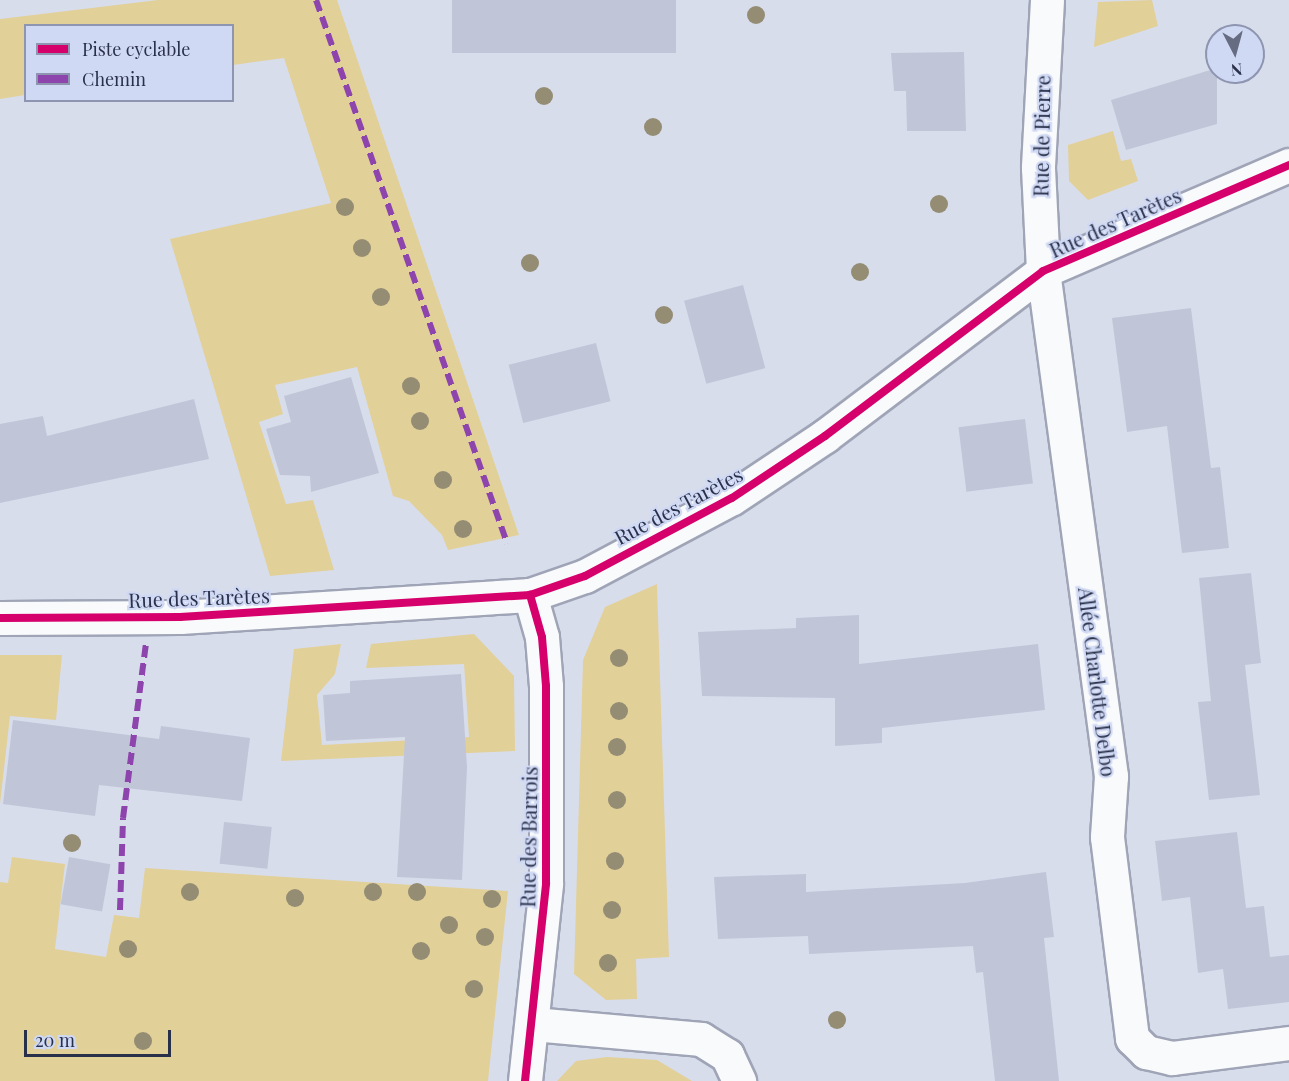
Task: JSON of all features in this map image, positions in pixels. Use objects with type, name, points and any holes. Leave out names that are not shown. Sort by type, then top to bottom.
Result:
[{"type":"street","name":"Rue de Pierre","points":[[1043,272],[1038,168],[1047,0]]},
{"type":"street","name":"Rue des Tarètes","points":[[0,618],[180,617],[530,595],[585,576],[732,498],[825,436],[1043,272],[1289,165]]},
{"type":"street","name":"Allée Charlotte Delbo","points":[[1043,272],[1111,776],[1107,837],[1132,1038],[1146,1052],[1172,1058],[1289,1044]]},
{"type":"street","name":"Rue des Barrois","points":[[525,1081],[533,1024],[546,883],[546,686],[542,637],[530,595]]},
{"type":"street","points":[[533,1024],[700,1039],[727,1055],[739,1081]]},
{"type":"shaded area","points":[[158,0],[337,0],[519,535],[448,550],[442,535],[409,501],[393,496],[357,367],[275,385],[283,414],[259,422],[286,504],[313,500],[334,570],[270,576],[170,239],[331,203],[284,58],[234,65],[234,24],[24,24],[24,95],[0,99],[0,19]]},
{"type":"shaded area","points":[[1152,0],[1158,26],[1094,47],[1098,2]]},
{"type":"shaded area","points":[[1113,131],[1121,161],[1131,159],[1138,181],[1088,200],[1069,181],[1068,145]]},
{"type":"shaded area","points":[[657,584],[669,957],[636,959],[637,999],[606,1000],[574,974],[583,660],[605,607]]},
{"type":"shaded area","points":[[474,634],[514,676],[515,751],[281,761],[294,649],[341,644],[335,674],[317,695],[322,745],[469,737],[464,664],[366,668],[371,644]]},
{"type":"shaded area","points":[[0,655],[62,655],[56,720],[10,716],[0,804]]},
{"type":"shaded area","points":[[12,857],[65,864],[55,949],[106,957],[114,915],[139,918],[145,868],[508,891],[488,1081],[0,1081],[0,882],[8,883]]},
{"type":"shaded area","points":[[607,1057],[657,1060],[692,1081],[557,1081],[576,1061]]},
{"type":"building","points":[[452,0],[676,0],[676,53],[452,53]]},
{"type":"building","points":[[964,52],[966,131],[907,131],[906,91],[894,91],[891,53]]},
{"type":"building","points":[[1205,72],[1205,84],[1217,84],[1217,124],[1126,150],[1111,100]]},
{"type":"building","points":[[743,285],[765,368],[706,384],[684,301]]},
{"type":"building","points":[[1191,308],[1211,468],[1220,467],[1229,548],[1182,553],[1167,426],[1127,432],[1112,318]]},
{"type":"building","points":[[596,343],[611,401],[523,423],[509,365]]},
{"type":"building","points":[[351,377],[379,473],[311,492],[310,476],[280,475],[266,429],[291,422],[284,396]]},
{"type":"building","points":[[194,399],[209,459],[0,503],[0,424],[43,416],[47,436]]},
{"type":"building","points":[[1025,419],[1033,484],[966,492],[958,427]]},
{"type":"building","points":[[1251,573],[1261,663],[1245,665],[1260,795],[1209,800],[1198,702],[1211,701],[1199,578]]},
{"type":"building","points":[[859,615],[859,664],[1038,644],[1045,710],[882,728],[882,743],[835,746],[835,698],[702,696],[698,632],[796,628],[796,618]]},
{"type":"building","points":[[461,674],[467,767],[462,880],[397,877],[405,737],[326,741],[323,695],[350,693],[350,681]]},
{"type":"building","points":[[13,720],[159,739],[161,726],[250,738],[242,801],[99,785],[95,816],[3,804]]},
{"type":"building","points":[[224,822],[272,827],[267,869],[220,864]]},
{"type":"building","points":[[1237,832],[1246,908],[1264,906],[1270,957],[1289,955],[1289,1002],[1228,1009],[1223,969],[1198,973],[1190,897],[1162,901],[1155,841]]},
{"type":"building","points":[[69,857],[110,864],[102,912],[61,904]]},
{"type":"building","points":[[1046,872],[1054,937],[1044,938],[1059,1081],[995,1081],[983,972],[976,973],[973,946],[809,954],[808,936],[718,939],[714,877],[806,874],[806,892],[965,883]]},
{"type":"marked path","points":[[316,0],[507,543]]},
{"type":"marked path","points":[[120,910],[123,818],[146,643]]},
{"type":"cycle path","points":[[0,618],[180,617],[530,595],[585,576],[732,498],[825,436],[1043,271],[1289,165]]},
{"type":"cycle path","points":[[525,1081],[546,883],[546,686],[542,637],[530,595]]}]
